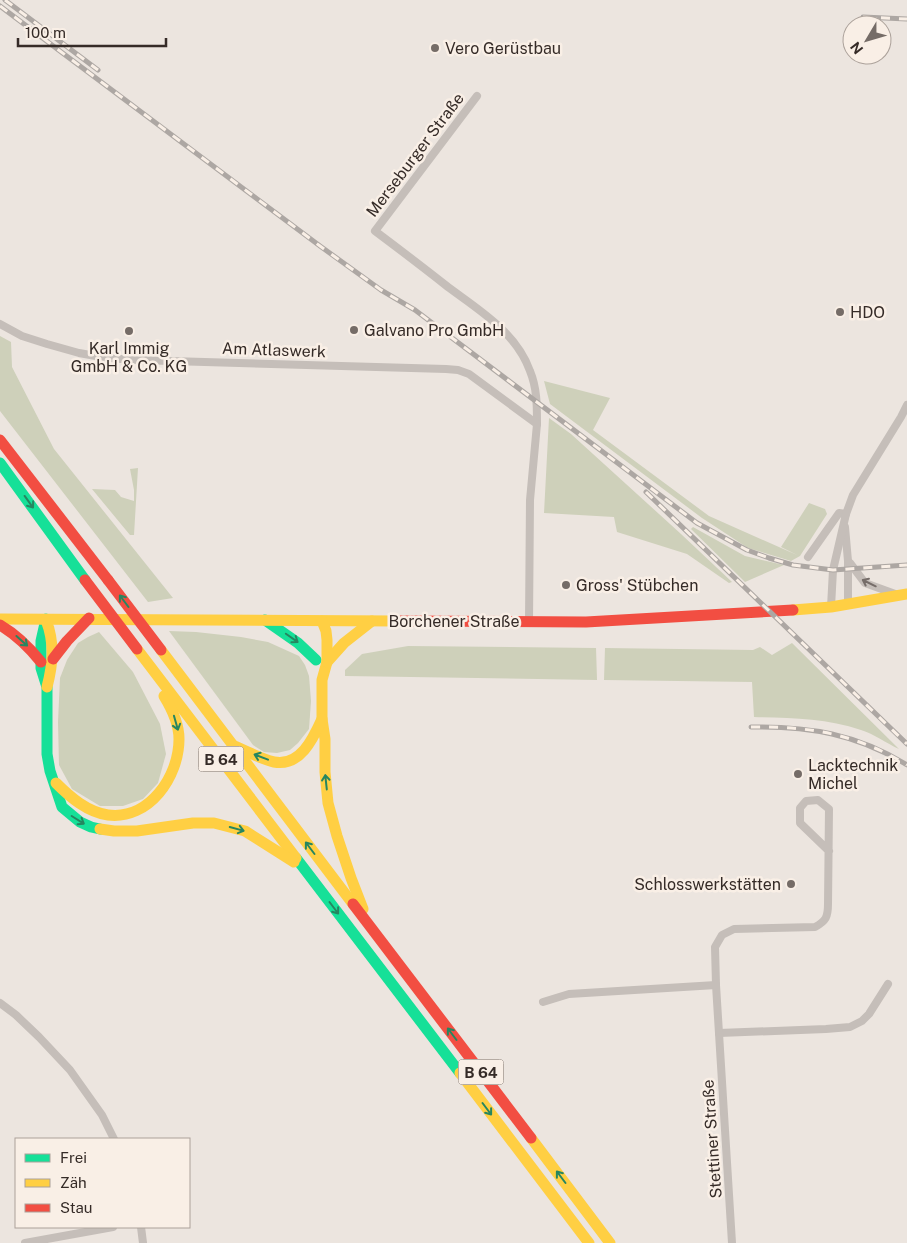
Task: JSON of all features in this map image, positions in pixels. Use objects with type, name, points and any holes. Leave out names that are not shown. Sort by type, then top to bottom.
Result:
[{"type":"main road","name":"B 64","points":[[0,440],[610,1243]]},
{"type":"main road","name":"B 64","points":[[0,463],[137,649],[589,1243]]},
{"type":"main road","name":"Borchener Straße","points":[[0,619],[586,622],[721,615],[831,606],[902,594]]},
{"type":"main road","points":[[53,659],[89,618]]},
{"type":"main road","points":[[46,619],[51,630],[53,659],[47,687],[47,754],[62,807],[80,822],[91,827],[114,831],[137,832],[194,823],[214,823],[245,831],[304,869]]},
{"type":"main road","points":[[46,619],[41,641],[41,668],[47,687]]},
{"type":"main road","points":[[265,620],[322,661]]},
{"type":"main road","points":[[322,621],[316,632],[322,661],[322,719],[325,739],[325,772],[328,803],[348,870],[371,928]]},
{"type":"main road","points":[[322,661],[372,621]]},
{"type":"main road","points":[[0,625],[22,641],[41,662]]},
{"type":"main road","points":[[53,780],[79,804],[97,812],[115,815],[132,812],[144,806],[166,786],[177,754],[179,741],[177,722],[166,699],[152,680],[137,649]]},
{"type":"main road","points":[[232,746],[275,762],[288,762],[308,748],[322,719]]},
{"type":"street","name":"Merseburger Straße","points":[[477,96],[374,231],[497,324],[517,345],[530,369],[534,383],[537,401],[537,424]]},
{"type":"street","name":"Am Atlaswerk","points":[[0,324],[22,336],[47,344],[87,355],[107,358],[146,361],[458,370],[469,374],[537,424]]},
{"type":"street","points":[[831,606],[833,570],[845,518],[853,495],[904,419],[907,404]]},
{"type":"street","points":[[529,622],[530,500],[537,424]]},
{"type":"street","points":[[808,557],[839,513],[845,518],[848,604]]},
{"type":"street","points":[[848,561],[864,583],[902,594]]},
{"type":"street","name":"Stettiner Straße","points":[[732,1243],[715,947],[722,934],[734,929],[815,927],[823,923],[828,914],[829,851],[829,809],[818,800],[806,800],[800,808],[800,824],[829,851]]},
{"type":"street","points":[[719,1033],[850,1027],[862,1021],[869,1014],[888,984]]},
{"type":"street","points":[[543,1002],[569,994],[716,985]]},
{"type":"street","points":[[0,1003],[39,1037],[70,1070],[102,1115],[114,1138]]},
{"type":"street","points":[[25,1243],[108,1228]]},
{"type":"street","points":[[141,1228],[143,1243]]},
{"type":"green space","points":[[0,336],[11,342],[12,367],[54,449],[173,598],[148,602],[0,411]]},
{"type":"green space","points":[[544,381],[610,398],[593,430],[709,516],[797,555],[781,547],[809,503],[825,509],[827,514],[800,556],[791,561],[748,548],[702,518],[550,404]]},
{"type":"green space","points":[[549,418],[571,434],[732,582],[729,583],[687,554],[617,532],[614,517],[544,513]]},
{"type":"green space","points":[[138,468],[134,535],[130,535],[92,489],[115,490],[121,497],[134,501],[130,469]]},
{"type":"green space","points":[[693,527],[745,556],[784,565],[745,582],[691,529]]},
{"type":"green space","points":[[169,631],[241,637],[268,642],[299,656],[309,676],[311,701],[309,729],[290,750],[277,753],[264,752],[253,745]]},
{"type":"green space","points":[[99,632],[133,672],[160,724],[166,754],[158,783],[143,799],[123,806],[100,806],[72,789],[59,765],[60,678],[67,660],[78,643]]},
{"type":"green space","points":[[792,643],[899,749],[866,732],[835,723],[808,719],[754,717],[752,682],[604,680],[605,648],[753,650],[760,647],[772,655]]},
{"type":"green space","points":[[408,646],[596,648],[597,680],[345,676],[345,670],[362,654]]},
{"type":"railway","points":[[5,0],[98,70]]},
{"type":"railway","points":[[0,6],[320,246],[381,290],[415,310],[697,523],[747,550],[793,565],[833,570],[907,565]]},
{"type":"railway","points":[[892,18],[907,19]]},
{"type":"railway","points":[[646,492],[907,744]]},
{"type":"railway","points":[[751,727],[793,728],[832,734],[870,746],[907,765]]},
{"type":"traffic: fast","points":[[0,463],[85,580]]},
{"type":"traffic: fast","points":[[46,619],[41,641],[41,668],[47,687],[47,754],[50,771],[62,807],[80,822],[100,829]]},
{"type":"traffic: fast","points":[[265,620],[298,643],[316,660]]},
{"type":"traffic: fast","points":[[296,858],[460,1073]]},
{"type":"traffic: slow","points":[[793,610],[831,607],[907,594]]},
{"type":"traffic: slow","points":[[0,619],[398,621]]},
{"type":"traffic: slow","points":[[46,620],[52,645],[51,670],[47,687]]},
{"type":"traffic: slow","points":[[322,621],[327,640],[327,662],[322,680],[322,719],[325,739],[325,772],[328,803],[337,836],[363,909]]},
{"type":"traffic: slow","points":[[327,662],[344,643],[372,621]]},
{"type":"traffic: slow","points":[[137,649],[296,858]]},
{"type":"traffic: slow","points":[[161,650],[353,904]]},
{"type":"traffic: slow","points":[[56,783],[79,803],[93,811],[108,815],[123,815],[136,811],[148,803],[159,793],[167,781],[174,768],[178,753],[178,727],[164,696]]},
{"type":"traffic: slow","points":[[234,746],[274,762],[291,760],[298,756],[310,743],[322,719]]},
{"type":"traffic: slow","points":[[100,829],[137,831],[193,823],[214,823],[245,831],[294,862]]},
{"type":"traffic: slow","points":[[460,1073],[589,1243]]},
{"type":"traffic: slow","points":[[531,1138],[610,1243]]},
{"type":"traffic: jam","points":[[0,440],[108,580]]},
{"type":"traffic: jam","points":[[85,580],[137,649]]},
{"type":"traffic: jam","points":[[108,580],[161,650]]},
{"type":"traffic: jam","points":[[398,621],[586,622],[793,610]]},
{"type":"traffic: jam","points":[[53,659],[89,618]]},
{"type":"traffic: jam","points":[[0,625],[32,651],[41,662]]},
{"type":"traffic: jam","points":[[353,904],[531,1138]]},
{"type":"place","name":"Vero Gerüstbau","points":[[435,48]]},
{"type":"place","name":"HDO","points":[[840,312]]},
{"type":"place","name":"Galvano Pro GmbH","points":[[354,330]]},
{"type":"place","name":"Karl Immig GmbH & Co. KG","points":[[129,331]]},
{"type":"place","name":"Gross' Stübchen","points":[[566,585]]},
{"type":"place","name":"Lacktechnik Michel","points":[[798,774]]},
{"type":"place","name":"Schlosswerkstätten","points":[[791,884]]}]
